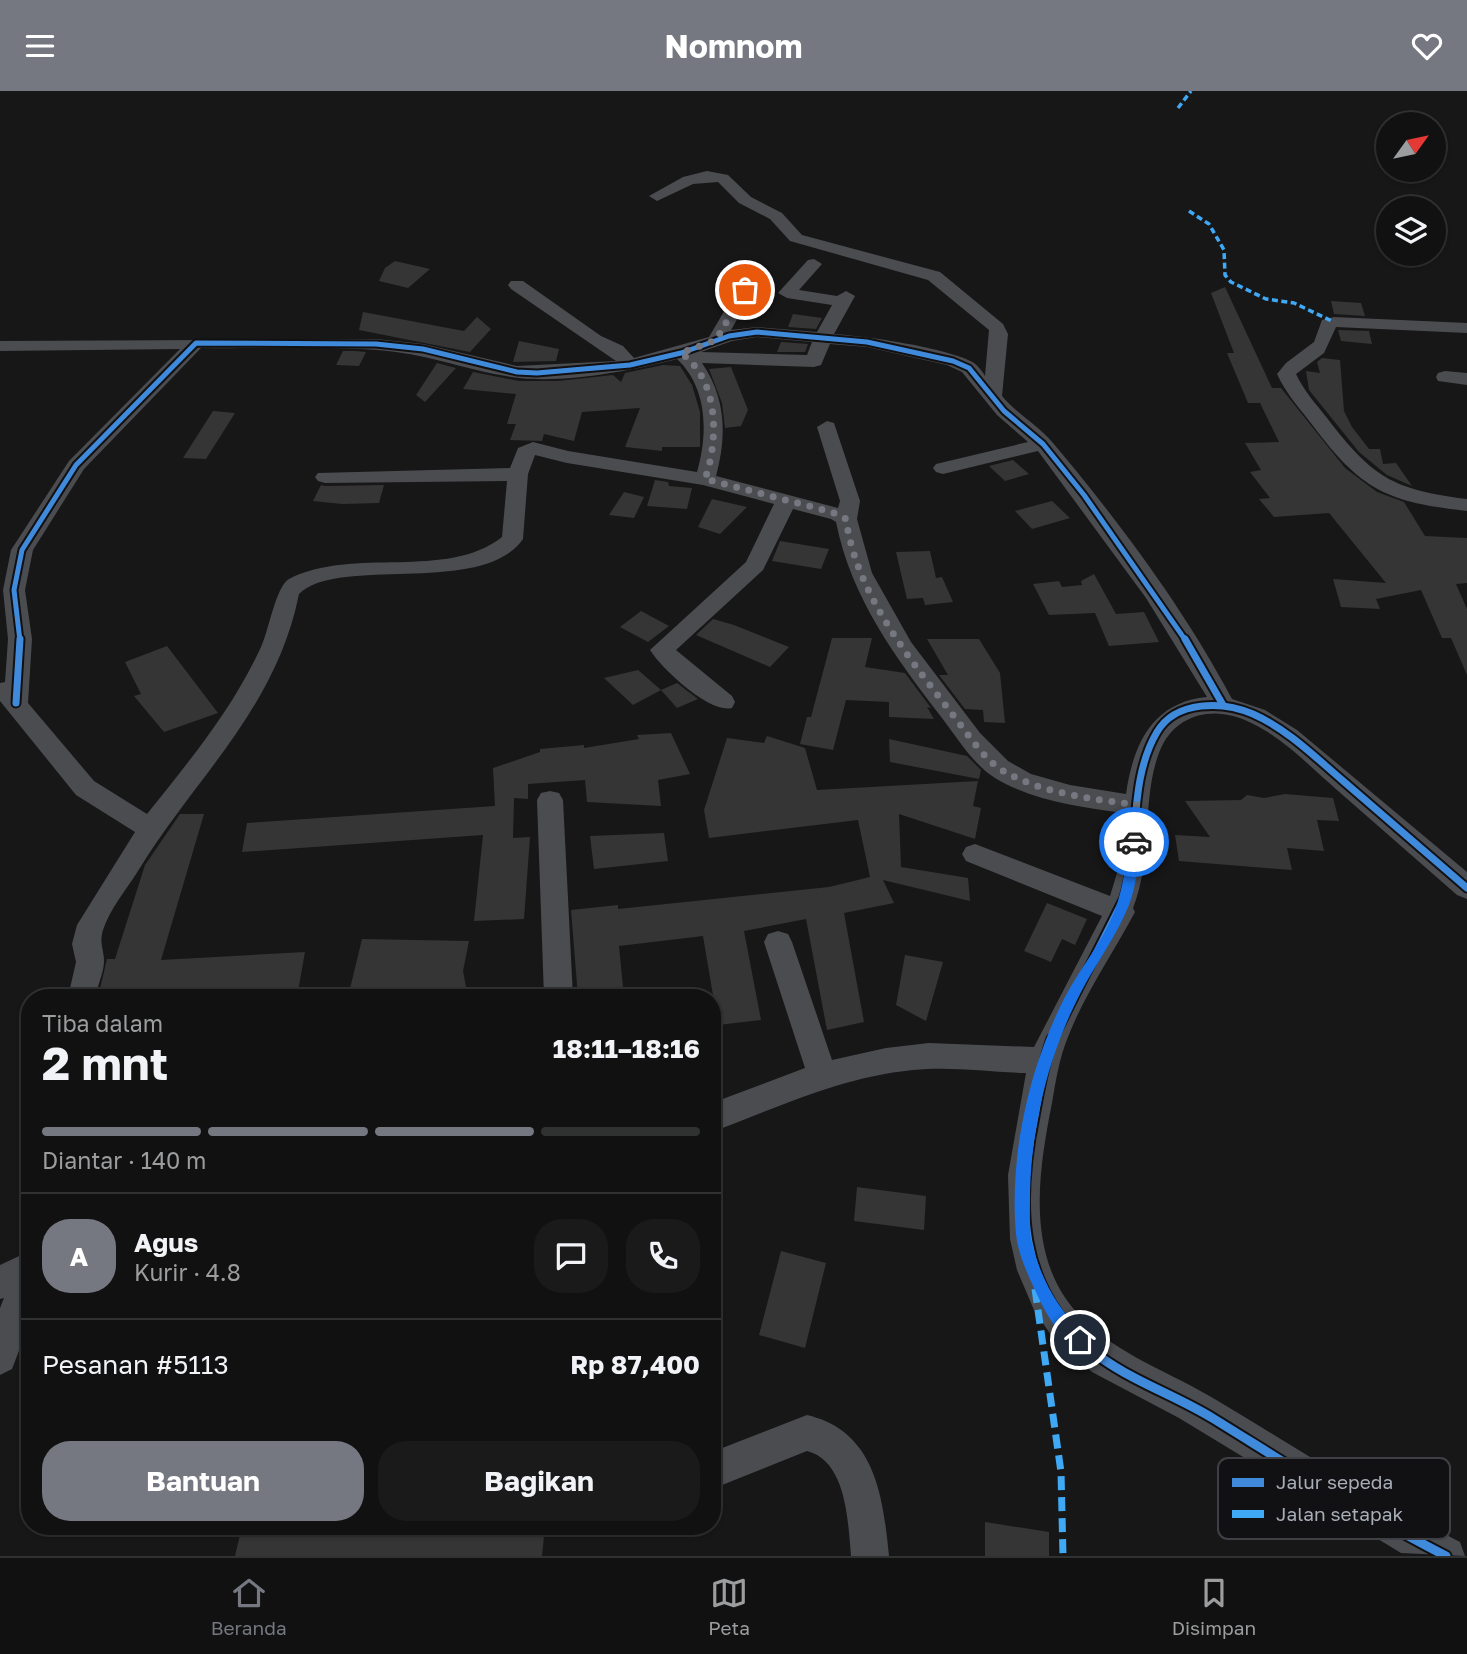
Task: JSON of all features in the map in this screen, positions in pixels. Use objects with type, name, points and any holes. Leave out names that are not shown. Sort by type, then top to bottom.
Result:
[{"type":"street","points":[[657,197],[688,180],[717,176],[727,181],[749,203],[776,216],[796,238],[939,279],[993,325],[999,334],[992,396]]},
{"type":"street","points":[[0,346],[376,344],[443,353],[527,373],[630,365],[684,355],[808,363],[817,359],[824,336],[844,299],[787,293],[814,264]]},
{"type":"street","points":[[517,285],[589,335],[617,350],[630,365]]},
{"type":"street","points":[[716,340],[745,290]]},
{"type":"street","points":[[1467,328],[1334,322],[1328,324],[1324,343],[1319,349],[1286,374],[1293,389],[1339,450],[1365,476],[1406,497],[1467,505]]},
{"type":"street","points":[[684,355],[716,340],[757,332],[824,336],[886,345],[953,361],[969,369],[1004,411],[1043,444],[1154,593],[1205,670],[1223,705]]},
{"type":"street","points":[[151,829],[85,787],[8,694],[20,639],[14,590],[22,550],[76,465],[196,343]]},
{"type":"street","points":[[684,355],[697,365],[715,418],[712,459],[705,479]]},
{"type":"street","points":[[1445,377],[1467,379]]},
{"type":"street","points":[[827,427],[850,501],[846,519],[849,536],[866,582],[906,654],[982,752],[1004,772],[1017,778],[1082,796],[1137,805]]},
{"type":"street","points":[[943,468],[1043,444]]},
{"type":"street","points":[[82,989],[82,980],[90,962],[86,942],[99,909],[151,829],[219,745],[243,706],[275,641],[286,613],[286,595],[292,587],[313,578],[365,570],[477,559],[507,546],[512,539],[518,474],[525,452],[533,448],[567,457],[705,479],[832,512],[846,519]]},
{"type":"street","points":[[325,477],[425,478],[518,474]]},
{"type":"street","points":[[723,702],[685,673],[662,650],[755,565],[786,501]]},
{"type":"street","points":[[1275,1458],[1203,1412],[1093,1352],[1066,1327],[1047,1300],[1032,1267],[1023,1236],[1023,1160],[1045,1059],[1070,1000],[1121,912],[1132,868],[1137,805],[1149,743],[1158,725],[1184,710],[1223,705],[1264,720],[1305,749],[1467,888]]},
{"type":"street","points":[[550,800],[559,989]]},
{"type":"street","points":[[975,854],[1121,912]]},
{"type":"street","points":[[778,942],[822,1075]]},
{"type":"street","points":[[721,1114],[786,1086],[822,1075],[913,1057],[1045,1059]]},
{"type":"street","points":[[0,1283],[21,1274]]},
{"type":"street","points":[[0,1357],[21,1296]]},
{"type":"street","points":[[721,1467],[807,1433],[822,1434],[835,1441],[855,1479],[867,1521],[870,1556]]},
{"type":"street","points":[[1414,1539],[1446,1556]]},
{"type":"building","points":[[395,261],[430,269],[408,288],[379,281],[385,268]]},
{"type":"building","points":[[1225,287],[1272,388],[1281,388],[1345,468],[1377,492],[1404,502],[1425,536],[1467,538],[1467,583],[1456,584],[1467,609],[1467,675],[1451,638],[1442,638],[1421,590],[1376,599],[1380,609],[1341,607],[1333,579],[1386,583],[1329,513],[1274,517],[1259,499],[1270,498],[1250,472],[1261,470],[1245,443],[1279,442],[1260,403],[1248,403],[1227,353],[1234,353],[1211,293]]},
{"type":"building","points":[[1331,301],[1361,303],[1365,316],[1334,314]]},
{"type":"building","points":[[363,312],[464,331],[477,317],[491,329],[470,352],[359,330]]},
{"type":"building","points":[[793,314],[822,318],[816,329],[788,327]]},
{"type":"building","points":[[1338,330],[1369,331],[1372,344],[1341,341]]},
{"type":"building","points":[[519,341],[559,349],[556,361],[513,362]]},
{"type":"building","points":[[781,342],[808,344],[805,352],[777,352]]},
{"type":"building","points":[[343,351],[366,352],[359,366],[336,365]]},
{"type":"building","points":[[1322,358],[1340,360],[1344,411],[1352,427],[1369,449],[1380,449],[1383,464],[1396,463],[1412,486],[1387,475],[1359,452],[1309,390],[1306,371],[1320,373],[1317,362]]},
{"type":"building","points":[[437,363],[456,368],[425,402],[416,395]]},
{"type":"building","points":[[663,365],[680,366],[692,385],[700,412],[700,447],[662,447],[662,451],[625,447],[640,408],[582,412],[574,441],[544,434],[542,441],[510,440],[516,424],[507,424],[516,394],[463,389],[473,372],[519,381],[558,381],[613,375],[621,382],[625,373]]},
{"type":"building","points":[[731,367],[748,410],[741,426],[725,428],[722,403],[709,369]]},
{"type":"building","points":[[213,411],[235,413],[206,459],[183,458]]},
{"type":"building","points":[[1013,460],[1029,474],[1005,481],[989,466]]},
{"type":"building","points":[[655,480],[668,482],[669,486],[692,488],[687,509],[647,506]]},
{"type":"building","points":[[321,485],[384,485],[379,503],[342,504],[313,501]]},
{"type":"building","points":[[624,492],[644,497],[634,518],[609,515]]},
{"type":"building","points":[[712,499],[747,507],[720,534],[698,527]]},
{"type":"building","points":[[1052,501],[1070,518],[1032,529],[1015,511]]},
{"type":"building","points":[[780,541],[829,549],[821,569],[772,561]]},
{"type":"building","points":[[930,551],[936,578],[942,577],[953,602],[925,605],[923,598],[907,599],[896,552]]},
{"type":"building","points":[[1094,574],[1116,614],[1144,612],[1159,642],[1109,646],[1095,613],[1049,615],[1033,584],[1059,581],[1062,587],[1082,585],[1081,581]]},
{"type":"building","points":[[641,611],[669,626],[648,642],[620,627]]},
{"type":"building","points":[[713,619],[789,647],[770,667],[696,635]]},
{"type":"building","points":[[832,638],[872,638],[865,667],[905,673],[931,708],[927,707],[934,719],[889,717],[889,702],[846,700],[833,750],[800,744],[807,717],[811,717]]},
{"type":"building","points":[[927,639],[979,639],[1000,673],[1005,723],[984,722],[983,710],[965,709],[939,675],[948,675]]},
{"type":"building","points":[[167,646],[218,713],[164,732],[134,696],[141,694],[125,662]]},
{"type":"building","points":[[638,670],[661,690],[633,705],[604,678]]},
{"type":"building","points":[[677,683],[698,699],[677,708],[661,690]]},
{"type":"building","points":[[671,733],[690,774],[658,780],[661,806],[587,802],[585,780],[528,784],[528,799],[514,798],[513,838],[530,837],[524,919],[474,921],[483,835],[242,852],[247,823],[495,806],[493,768],[540,752],[540,749],[584,745],[584,748],[639,739],[637,735]]},
{"type":"building","points":[[767,736],[805,748],[817,790],[978,781],[973,806],[981,808],[975,839],[899,814],[901,867],[968,878],[970,901],[883,880],[894,903],[844,913],[864,1022],[827,1030],[806,919],[744,931],[761,1020],[721,1025],[721,989],[712,989],[703,936],[619,946],[623,989],[577,989],[571,910],[618,905],[618,909],[829,887],[870,877],[858,820],[709,838],[704,810],[727,738],[764,743]]},
{"type":"building","points":[[889,739],[967,756],[981,770],[979,779],[890,762]]},
{"type":"building","points":[[1285,794],[1333,798],[1339,821],[1317,820],[1324,851],[1287,848],[1292,870],[1179,861],[1175,835],[1210,837],[1185,801],[1241,800],[1247,795],[1264,798]]},
{"type":"building","points":[[180,814],[204,814],[161,960],[305,952],[298,989],[100,989],[107,959],[115,959],[145,865]]},
{"type":"building","points":[[664,833],[668,861],[594,869],[590,836]]},
{"type":"building","points":[[1047,903],[1087,919],[1075,945],[1062,939],[1051,962],[1024,951]]},
{"type":"building","points":[[362,939],[469,941],[463,971],[466,989],[350,989]]},
{"type":"building","points":[[905,955],[943,962],[926,1021],[896,1005]]},
{"type":"building","points":[[857,1187],[926,1196],[924,1230],[854,1221]]},
{"type":"building","points":[[781,1251],[826,1263],[805,1348],[759,1335]]},
{"type":"building","points":[[985,1522],[1049,1532],[1049,1556],[985,1556]]},
{"type":"building","points":[[240,1535],[544,1535],[542,1556],[235,1556]]},
{"type":"marked path","points":[[1178,108],[1191,91]]},
{"type":"marked path","points":[[1189,211],[1209,224],[1224,250],[1225,275],[1231,282],[1266,299],[1294,303],[1334,322]]},
{"type":"marked path","points":[[1035,1289],[1061,1472],[1063,1556]]},
{"type":"cycle path","points":[[16,703],[20,639],[14,590],[22,550],[76,465],[196,343],[376,344],[423,349],[517,372],[537,373],[630,365],[681,353],[729,336],[757,332],[867,342],[953,361],[969,368],[1004,411],[1043,444],[1084,495],[1205,670],[1223,705]]},
{"type":"cycle path","points":[[1276,1458],[1192,1406],[1118,1368],[1091,1350],[1065,1325],[1047,1299],[1034,1270],[1026,1239],[1024,1175],[1042,1070],[1054,1034],[1124,898],[1131,873],[1138,799],[1148,749],[1159,729],[1176,714],[1200,706],[1217,705],[1249,713],[1264,720],[1311,754],[1467,888]]},
{"type":"cycle path","points":[[1413,1539],[1446,1556]]},
{"type":"way so far","points":[[745,290],[716,340],[681,353],[697,365],[715,418],[712,459],[705,479],[832,512],[846,519],[849,536],[866,582],[890,628],[906,654],[982,752],[1004,772],[1017,778],[1082,796],[1137,805],[1134,842]]},
{"type":"route","points":[[1080,1340],[1066,1327],[1047,1300],[1032,1267],[1023,1236],[1023,1160],[1045,1059],[1070,1000],[1121,912],[1132,868],[1134,842]]}]
